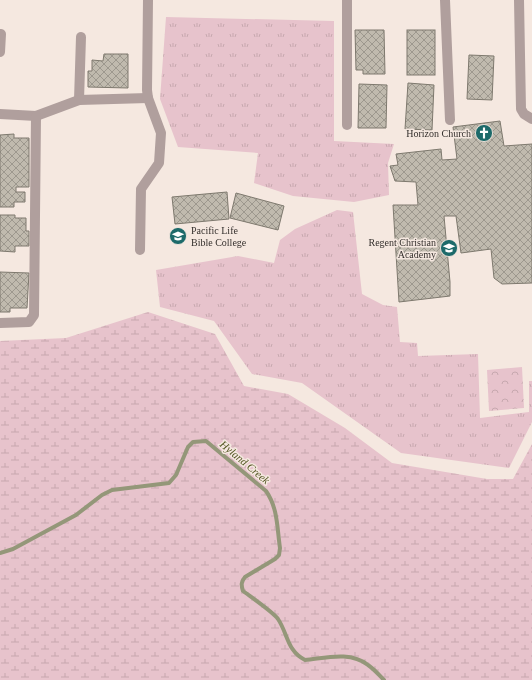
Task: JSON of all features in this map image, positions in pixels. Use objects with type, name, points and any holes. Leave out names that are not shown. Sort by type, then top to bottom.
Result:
[{"type":"lane","points":[[140,250],[141,189],[159,163],[161,134],[148,98],[147,90],[148,0]]},
{"type":"lane","points":[[347,0],[347,125]]},
{"type":"lane","points":[[445,0],[450,120]]},
{"type":"lane","points":[[519,0],[521,109],[524,114],[532,119]]},
{"type":"lane","points":[[0,52],[1,34]]},
{"type":"lane","points":[[79,100],[81,37]]},
{"type":"lane","points":[[0,114],[36,116],[79,100],[148,98]]},
{"type":"lane","points":[[0,323],[30,322],[34,315],[36,116]]},
{"type":"green space","points":[[166,17],[334,21],[334,141],[394,144],[388,163],[389,195],[354,202],[293,196],[254,183],[258,153],[178,147],[160,99]]},
{"type":"green space","points":[[337,210],[353,212],[362,294],[383,305],[397,307],[400,342],[417,343],[418,356],[478,354],[480,418],[529,412],[529,381],[532,381],[532,422],[509,468],[401,453],[302,383],[252,374],[214,321],[160,307],[156,270],[238,256],[274,263],[280,240],[295,229]]},
{"type":"green space","points":[[148,312],[215,334],[244,386],[288,394],[345,428],[392,463],[487,479],[513,479],[532,444],[532,680],[0,680],[0,341],[66,338]]},
{"type":"green space","points":[[522,367],[524,408],[489,411],[487,370]]},
{"type":"building","points":[[355,30],[384,30],[385,74],[363,74],[363,70],[356,70]]},
{"type":"building","points":[[407,30],[435,30],[435,75],[407,75]]},
{"type":"building","points":[[104,54],[128,54],[128,88],[88,87],[88,71],[92,71],[92,60],[103,61]]},
{"type":"building","points":[[469,55],[494,56],[492,100],[467,99]]},
{"type":"building","points":[[408,83],[434,85],[432,130],[405,129]]},
{"type":"building","points":[[359,84],[387,85],[386,128],[358,128]]},
{"type":"building","points":[[500,121],[504,146],[532,144],[532,283],[502,284],[494,278],[491,249],[461,253],[456,216],[444,216],[450,296],[399,302],[393,205],[418,205],[416,182],[395,181],[390,166],[398,165],[396,154],[441,149],[442,160],[457,159],[453,127]]},
{"type":"building","points":[[14,134],[14,138],[29,138],[29,187],[16,187],[16,192],[25,192],[25,202],[14,202],[14,207],[0,207],[0,135]]},
{"type":"building","points":[[227,192],[229,219],[175,224],[172,197]]},
{"type":"building","points":[[236,193],[284,206],[278,230],[230,218]]},
{"type":"building","points":[[0,215],[15,215],[15,218],[26,218],[26,231],[29,231],[29,246],[15,246],[15,252],[0,251]]},
{"type":"building","points":[[0,272],[29,273],[27,308],[10,308],[10,312],[0,312]]},
{"type":"waterway","name":"Hyland Creek","points":[[0,553],[13,549],[76,515],[102,495],[112,490],[169,483],[176,475],[188,447],[193,442],[206,441],[266,491],[275,511],[280,548],[279,555],[245,577],[242,584],[243,591],[278,619],[291,647],[305,660],[338,656],[354,658],[370,667],[384,680]]},
{"type":"place","name":"Horizon Church","points":[[484,133]]},
{"type":"place","name":"Pacific Life Bible College","points":[[178,236]]},
{"type":"place","name":"Regent Christian Academy","points":[[449,248]]}]
